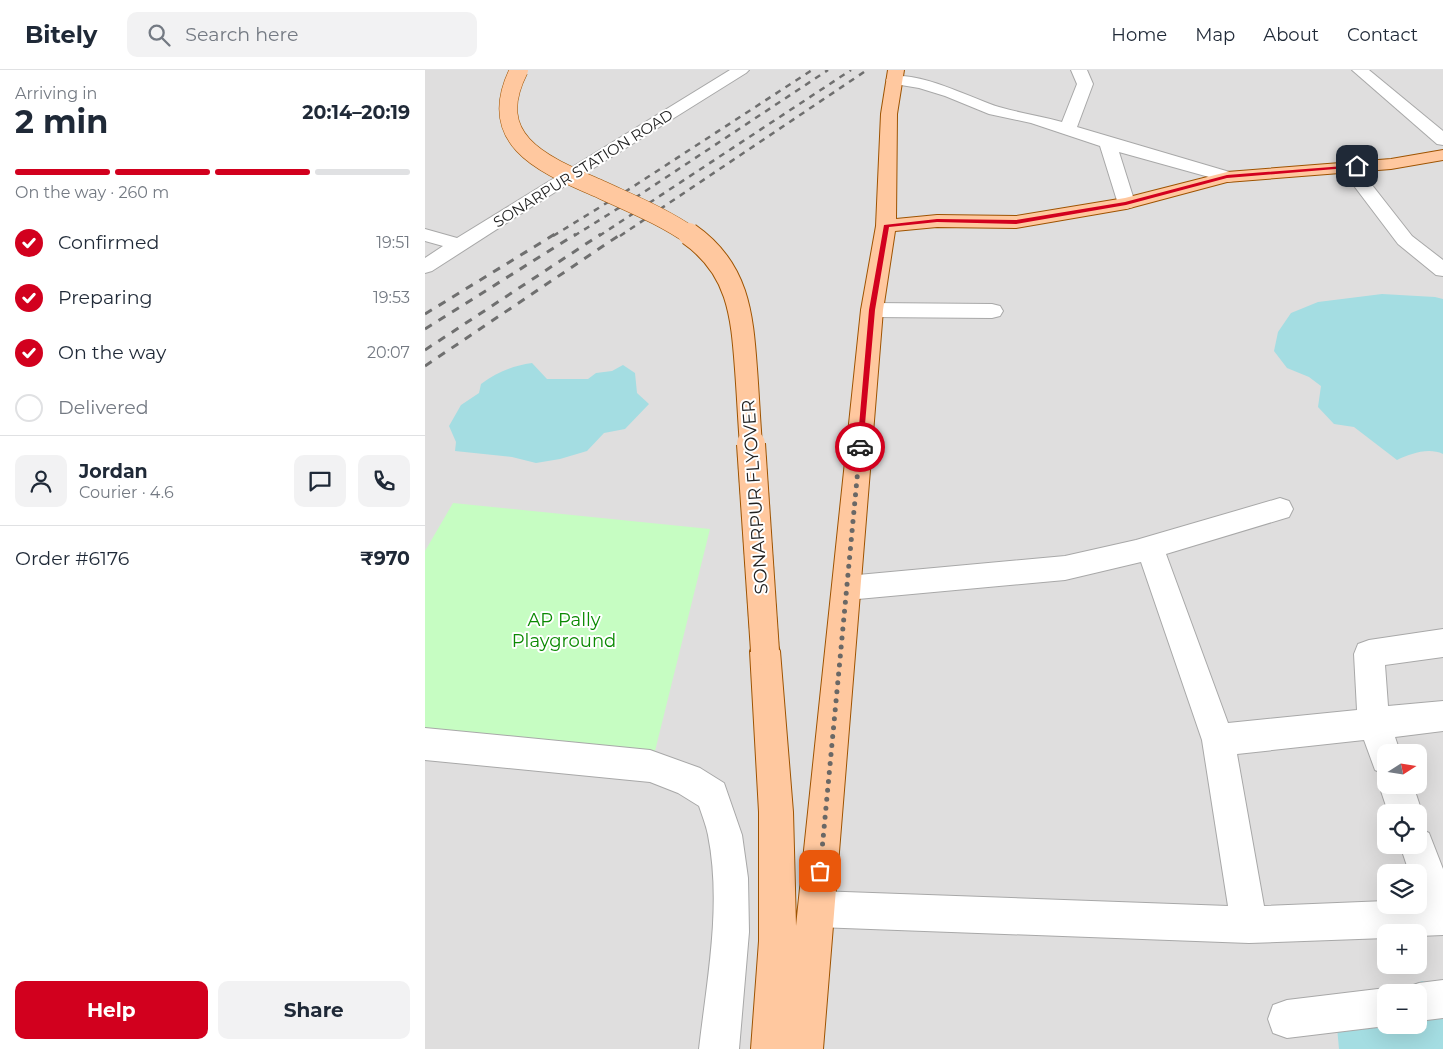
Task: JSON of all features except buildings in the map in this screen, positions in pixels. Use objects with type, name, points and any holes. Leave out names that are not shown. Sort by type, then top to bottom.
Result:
[{"type":"main road","name":"SONARPUR FLYOVER","points":[[519,70],[511,83],[506,110],[509,124],[516,138],[527,151],[554,169],[673,225],[697,240],[712,253],[727,273],[737,296],[743,328],[775,812],[778,941],[771,1049]]},
{"type":"main road","points":[[803,1049],[872,310],[886,226],[889,114],[895,75]]},
{"type":"main road","points":[[886,226],[937,221],[1016,222],[1126,203],[1227,177],[1391,164],[1443,155]]},
{"type":"street","name":"SONARPUR STATION ROAD","points":[[425,267],[741,70]]},
{"type":"street","points":[[1068,129],[1085,84],[1079,70]]},
{"type":"street","points":[[1360,70],[1443,140]]},
{"type":"street","points":[[895,75],[951,93],[995,111],[1035,119],[1108,143],[1227,177]]},
{"type":"street","points":[[1108,143],[1126,203]]},
{"type":"street","points":[[1348,166],[1405,240],[1443,270]]},
{"type":"street","points":[[425,235],[460,245]]},
{"type":"street","points":[[872,310],[993,311]]},
{"type":"street","points":[[847,588],[1065,568],[1150,548],[1280,509]]},
{"type":"street","points":[[1150,548],[1218,740],[1249,925]]},
{"type":"street","points":[[1381,744],[1374,723],[1369,654],[1443,643]]},
{"type":"street","points":[[1218,740],[1443,716]]},
{"type":"street","points":[[425,744],[650,766],[688,780],[711,795],[725,835],[730,878],[731,932],[719,1049]]},
{"type":"street","points":[[817,909],[1249,925],[1443,918],[1420,854]]},
{"type":"street","points":[[1427,1001],[1443,999]]},
{"type":"street","points":[[1287,1019],[1377,1008]]},
{"type":"shaded area","points":[[425,70],[1443,70],[1443,1049],[425,1049]]},
{"type":"green space","name":"AP Pally Playground","points":[[453,503],[710,529],[654,755],[425,732],[425,551]]},
{"type":"water","points":[[1382,294],[1443,299],[1443,454],[1425,451],[1397,460],[1354,427],[1334,424],[1318,407],[1321,386],[1309,377],[1287,368],[1274,351],[1278,332],[1291,313],[1318,302]]},
{"type":"water","points":[[532,363],[547,379],[588,379],[596,373],[612,371],[623,365],[635,373],[637,393],[649,404],[625,429],[604,433],[587,451],[560,459],[536,463],[512,457],[455,451],[456,442],[449,426],[461,405],[479,393],[481,384],[493,376],[511,368]]},
{"type":"water","points":[[1422,981],[1443,986],[1443,1049],[1339,1049],[1337,1027],[1364,1006],[1377,1000],[1377,1034],[1427,1034],[1427,984],[1415,984]]},
{"type":"railway","points":[[553,236],[631,188],[812,70]]},
{"type":"railway","points":[[574,236],[828,70]]},
{"type":"railway","points":[[599,236],[851,70]]},
{"type":"railway","points":[[620,236],[867,70]]},
{"type":"railway","points":[[425,314],[555,234]]},
{"type":"railway","points":[[425,329],[576,234]]},
{"type":"railway","points":[[425,350],[601,234]]},
{"type":"railway","points":[[425,366],[621,234]]},
{"type":"way so far","points":[[820,871],[860,447]]},
{"type":"route","points":[[860,447],[872,310],[886,226],[937,221],[1016,222],[1126,203],[1227,177],[1357,166]]}]
